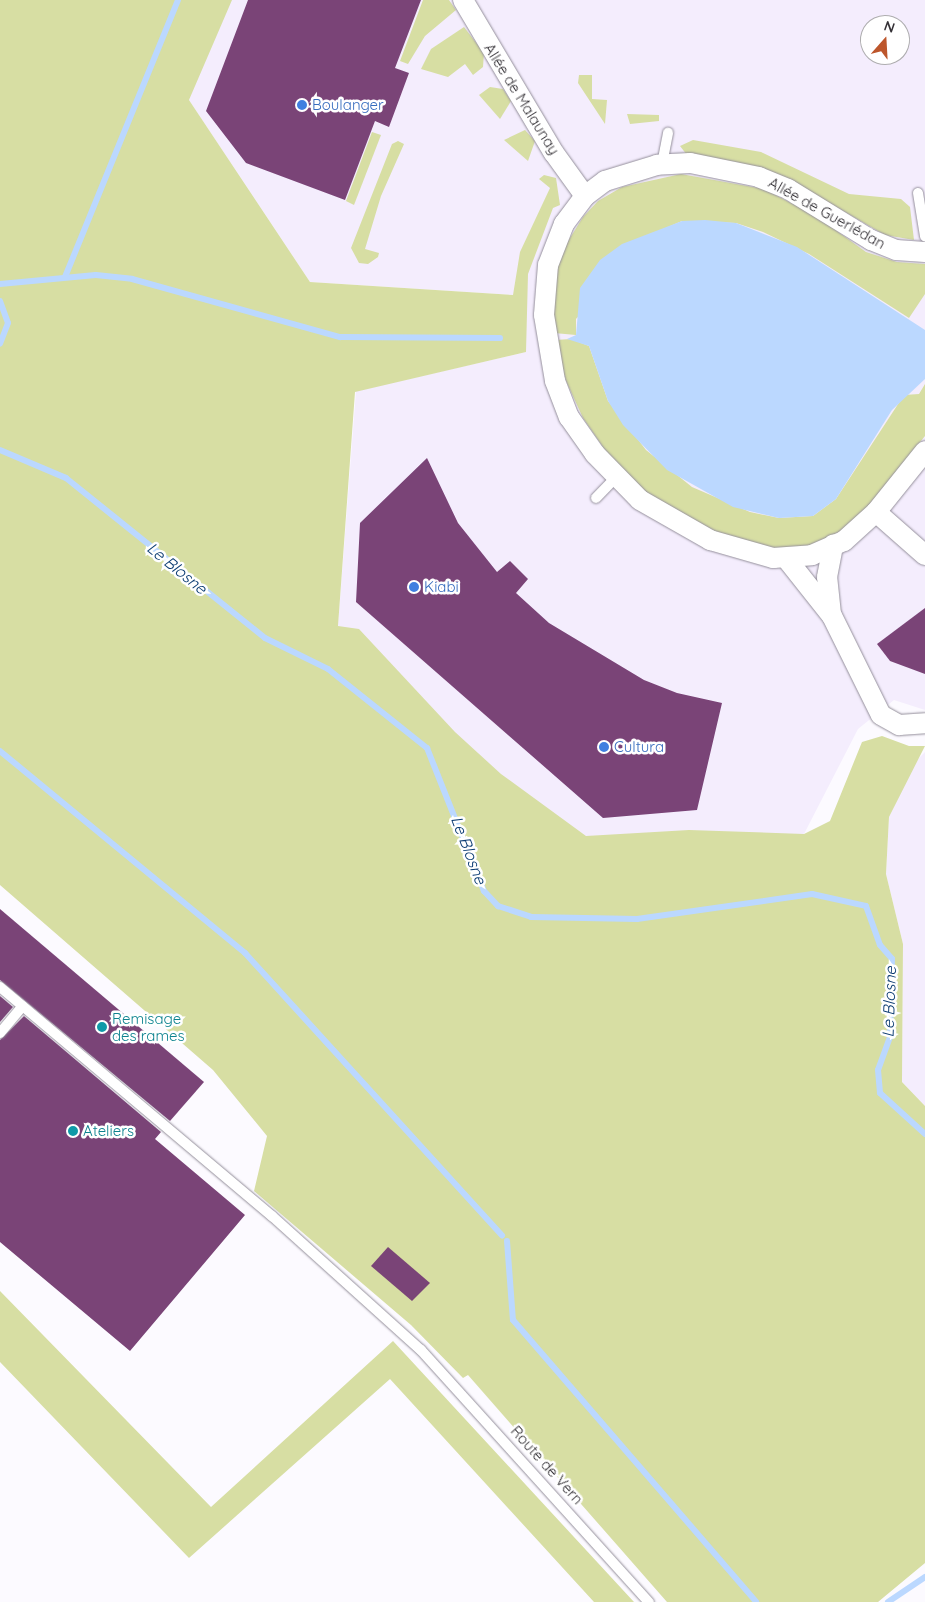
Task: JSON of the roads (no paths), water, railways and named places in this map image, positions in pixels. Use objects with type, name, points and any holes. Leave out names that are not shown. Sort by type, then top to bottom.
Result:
[{"type":"street","name":"Allée de Malaunay","points":[[463,0],[554,153],[585,196]]},
{"type":"street","name":"Allée de Guerlédan","points":[[925,252],[896,250],[871,240],[788,188],[759,177],[690,163],[662,164],[606,181],[585,196],[564,224],[548,265],[546,345],[569,417],[615,478],[640,500],[710,540],[747,552],[786,558],[812,555],[844,541],[876,512],[925,451]]},
{"type":"street","points":[[876,512],[925,555]]},
{"type":"street","points":[[832,616],[827,577],[833,545]]},
{"type":"street","points":[[786,558],[832,616],[881,716],[899,726],[925,723]]},
{"type":"lane","points":[[662,164],[668,133]]},
{"type":"lane","points":[[918,193],[925,236]]},
{"type":"lane","points":[[596,498],[615,478]]},
{"type":"lane","name":"Route de Vern","points":[[0,987],[272,1216],[421,1350],[649,1602]]},
{"type":"lane","points":[[0,1033],[23,1006]]},
{"type":"water","points":[[705,220],[736,223],[797,247],[925,330],[925,379],[892,410],[836,499],[813,516],[779,518],[733,507],[667,470],[623,425],[608,401],[589,346],[567,339],[576,335],[580,288],[600,260],[622,244],[682,221]]},
{"type":"waterway","points":[[65,277],[178,0]]},
{"type":"waterway","points":[[0,284],[96,275],[132,279],[340,337],[500,338]]},
{"type":"waterway","name":"Le Blosne","points":[[0,301],[8,323],[0,344]]},
{"type":"waterway","name":"Le Blosne","points":[[0,450],[66,478],[265,638],[328,669],[427,748],[484,891],[498,906],[531,917],[637,919],[812,894],[866,906],[880,945],[892,959],[890,1037],[878,1070],[880,1093],[925,1134]]},
{"type":"waterway","points":[[0,751],[245,953],[502,1235]]},
{"type":"waterway","points":[[507,1241],[513,1320],[756,1602]]},
{"type":"waterway","points":[[888,1602],[925,1577]]},
{"type":"place","name":"Boulanger","points":[[302,105]]},
{"type":"place","name":"Kiabi","points":[[414,587]]},
{"type":"place","name":"Cultura","points":[[604,747]]},
{"type":"place","name":"Remisage des rames","points":[[102,1027]]},
{"type":"place","name":"Ateliers","points":[[73,1131]]}]
